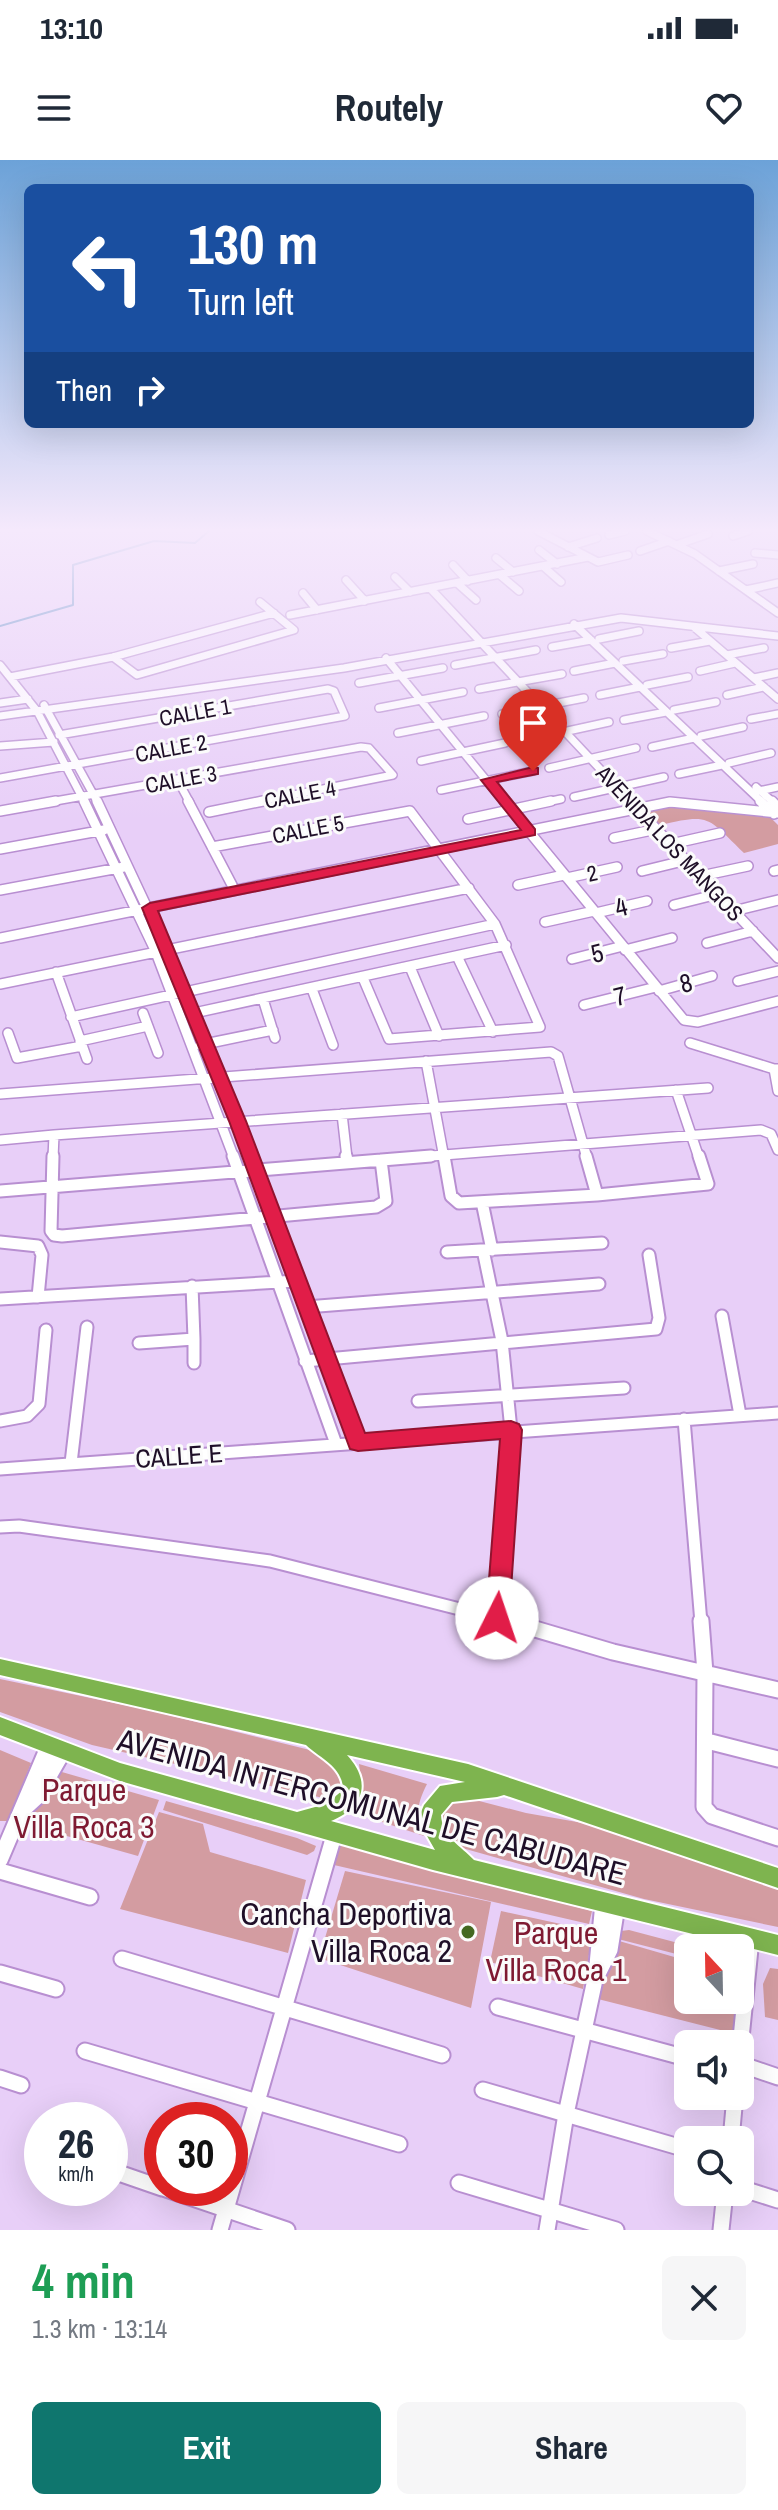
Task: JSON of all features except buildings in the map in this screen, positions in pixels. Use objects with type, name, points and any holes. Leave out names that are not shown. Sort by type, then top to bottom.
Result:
[{"type":"highway","name":"AVENIDA INTERCOMUNAL DE CABUDARE","points":[[0,1667],[468,1773],[778,1878]]},
{"type":"highway","name":"AVENIDA INTERCOMUNAL DE CABUDARE","points":[[0,1726],[120,1772],[471,1869],[730,1934]]},
{"type":"highway","points":[[296,1821],[331,1815],[346,1802],[352,1789],[347,1770],[308,1736]]},
{"type":"highway","points":[[471,1869],[441,1844],[432,1829],[431,1812],[447,1793],[505,1787]]},
{"type":"highway","name":"AVENIDA INTERCOMUNAL DE CABUDARE","points":[[754,1940],[778,1945]]},
{"type":"street","points":[[10,677],[113,657],[221,628]]},
{"type":"street","points":[[113,657],[137,675],[293,632],[289,628]]},
{"type":"street","name":"AVENIDA LOS MANGOS","points":[[467,628],[778,958]]},
{"type":"street","points":[[0,714],[38,706],[386,658],[557,628]]},
{"type":"street","points":[[582,628],[775,811]]},
{"type":"street","points":[[695,628],[778,699]]},
{"type":"street","points":[[701,628],[778,634]]},
{"type":"street","points":[[728,628],[778,634]]},
{"type":"street","points":[[552,647],[639,631]]},
{"type":"street","points":[[671,648],[710,641]]},
{"type":"street","points":[[727,655],[764,648]]},
{"type":"street","points":[[455,665],[536,650]]},
{"type":"street","points":[[574,671],[663,654]]},
{"type":"street","points":[[386,658],[684,1020],[698,1022],[778,1001]]},
{"type":"street","points":[[700,671],[735,663]]},
{"type":"street","points":[[0,665],[38,706],[55,737],[155,950],[205,1079],[336,1444]]},
{"type":"street","points":[[359,683],[443,668]]},
{"type":"street","points":[[754,678],[778,673]]},
{"type":"street","points":[[479,689],[562,674]]},
{"type":"street","points":[[600,695],[688,677]]},
{"type":"street","points":[[727,695],[764,687]]},
{"type":"street","name":"CALLE 1","points":[[0,746],[328,689],[332,689],[339,702],[345,716],[342,717]]},
{"type":"street","points":[[379,708],[463,692]]},
{"type":"street","points":[[502,714],[584,698]]},
{"type":"street","points":[[624,720],[716,702]]},
{"type":"street","points":[[0,703],[38,706]]},
{"type":"street","points":[[751,719],[778,714]]},
{"type":"street","points":[[398,733],[484,716]]},
{"type":"street","name":"CALLE 2","points":[[0,778],[342,717]]},
{"type":"street","points":[[522,741],[609,722]]},
{"type":"street","points":[[652,747],[743,727]]},
{"type":"street","points":[[55,737],[79,764],[95,794],[167,948],[237,1121],[358,1443]]},
{"type":"street","points":[[421,761],[505,743]]},
{"type":"street","name":"CALLE 3","points":[[0,811],[361,747],[369,748],[392,773],[390,777]]},
{"type":"street","points":[[549,768],[636,748]]},
{"type":"street","points":[[679,774],[771,753]]},
{"type":"street","points":[[726,764],[759,791],[775,811]]},
{"type":"street","points":[[441,790],[533,771]]},
{"type":"street","name":"CALLE 4","points":[[209,812],[390,777]]},
{"type":"street","points":[[574,797],[664,777]]},
{"type":"street","points":[[177,779],[232,885]]},
{"type":"street","points":[[759,791],[778,787]]},
{"type":"street","points":[[468,819],[561,799]]},
{"type":"street","points":[[0,931],[439,848],[635,806],[673,802],[775,811]]},
{"type":"street","name":"CALLE 5","points":[[212,847],[405,811],[413,813],[439,848]]},
{"type":"street","points":[[0,849],[113,828]]},
{"type":"street","points":[[614,838],[657,829]]},
{"type":"street","points":[[671,844],[720,833]]},
{"type":"street","points":[[148,905],[232,885],[439,848]]},
{"type":"street","points":[[363,978],[389,1039],[540,1027],[495,924],[439,848]]},
{"type":"street","points":[[642,871],[687,860]]},
{"type":"street","points":[[0,890],[130,865]]},
{"type":"street","points":[[701,876],[748,866]]},
{"type":"street","name":"2","points":[[518,885],[617,867]]},
{"type":"street","points":[[0,984],[469,888]]},
{"type":"street","points":[[674,905],[718,894]]},
{"type":"street","points":[[734,911],[778,900]]},
{"type":"street","name":"4","points":[[545,922],[647,901]]},
{"type":"street","points":[[0,938],[135,907]]},
{"type":"street","points":[[71,1017],[495,924]]},
{"type":"street","points":[[707,943],[753,931]]},
{"type":"street","name":"5","points":[[572,959],[672,938]]},
{"type":"street","points":[[194,1013],[506,945]]},
{"type":"street","points":[[768,947],[778,945]]},
{"type":"street","points":[[457,956],[493,1032]]},
{"type":"street","points":[[410,967],[439,1036]]},
{"type":"street","points":[[738,981],[778,971]]},
{"type":"street","points":[[56,972],[87,1059]]},
{"type":"street","name":"8","points":[[657,989],[712,976]]},
{"type":"street","points":[[312,989],[333,1045]]},
{"type":"street","name":"7","points":[[584,1005],[657,989]]},
{"type":"street","points":[[192,1047],[274,1034],[263,999]]},
{"type":"street","points":[[143,1013],[158,1053]]},
{"type":"street","points":[[8,1033],[17,1058],[148,1026]]},
{"type":"street","points":[[690,1043],[776,1069],[778,1091]]},
{"type":"street","points":[[0,1094],[555,1053],[597,1195]]},
{"type":"street","points":[[426,1061],[453,1201],[597,1195],[708,1184],[676,1090]]},
{"type":"street","points":[[0,1140],[708,1088]]},
{"type":"street","points":[[342,1114],[347,1162]]},
{"type":"street","points":[[0,1191],[767,1130],[778,1150]]},
{"type":"street","points":[[54,1135],[51,1231],[54,1235],[273,1219],[382,1205],[386,1201],[381,1160]]},
{"type":"street","points":[[482,1202],[511,1430],[497,1618]]},
{"type":"street","points":[[0,1242],[38,1246],[42,1255],[38,1297]]},
{"type":"street","points":[[447,1252],[602,1243]]},
{"type":"street","points":[[305,1361],[656,1329],[659,1318],[649,1255]]},
{"type":"street","points":[[0,1299],[297,1281]]},
{"type":"street","points":[[306,1307],[599,1284]]},
{"type":"street","points":[[192,1286],[194,1363]]},
{"type":"street","points":[[722,1316],[740,1415]]},
{"type":"street","points":[[71,1463],[87,1327]]},
{"type":"street","points":[[0,1421],[25,1418],[39,1404],[46,1330]]},
{"type":"street","points":[[139,1343],[194,1339]]},
{"type":"street","points":[[418,1401],[624,1388]]},
{"type":"street","name":"CALLE E","points":[[0,1469],[778,1413]]},
{"type":"street","points":[[684,1419],[705,1673],[707,1741],[704,1807],[707,1813],[778,1838]]},
{"type":"street","points":[[0,1527],[19,1526],[270,1561],[497,1618],[613,1652],[778,1690]]},
{"type":"street","points":[[707,1741],[778,1759]]},
{"type":"street","points":[[0,1860],[24,1809],[37,1797],[57,1747]]},
{"type":"street","points":[[220,2230],[335,1832]]},
{"type":"street","points":[[0,1871],[90,1897]]},
{"type":"street","points":[[547,2230],[566,2114],[586,2033],[596,1975],[610,1950],[610,1905]]},
{"type":"street","points":[[122,1959],[442,2055]]},
{"type":"street","points":[[0,1973],[56,1989]]},
{"type":"street","points":[[498,2007],[674,2055]]},
{"type":"street","points":[[85,2051],[399,2144]]},
{"type":"street","points":[[754,2069],[778,2077]]},
{"type":"street","points":[[0,2078],[21,2085]]},
{"type":"street","points":[[483,2090],[674,2146]]},
{"type":"street","points":[[459,2183],[616,2230]]},
{"type":"street","points":[[754,2192],[778,2200]]},
{"type":"street","points":[[217,2206],[287,2230]]},
{"type":"street","points":[[721,2230],[724,2206]]},
{"type":"green space","points":[[669,805],[771,818],[778,825],[778,844],[744,853],[707,821],[689,819],[660,825],[646,810]]},
{"type":"green space","points":[[0,1679],[148,1710],[310,1750],[335,1765],[342,1775],[338,1792],[323,1798],[92,1745],[0,1712]]},
{"type":"green space","name":"Parque Villa Roca 3","points":[[0,1750],[31,1763],[9,1821],[0,1821]]},
{"type":"green space","points":[[359,1764],[427,1784],[418,1810],[424,1836],[352,1812],[363,1797]]},
{"type":"green space","name":"Parque Villa Roca 3","points":[[48,1768],[159,1800],[138,1856],[24,1824]]},
{"type":"green space","points":[[460,1796],[526,1813],[600,1826],[778,1882],[778,1927],[644,1899],[455,1846],[441,1831],[437,1808]]},
{"type":"green space","points":[[166,1801],[316,1846],[307,1855],[163,1810]]},
{"type":"green space","points":[[159,1812],[203,1824],[210,1852],[306,1880],[288,1953],[120,1909]]},
{"type":"green space","points":[[340,1844],[592,1911],[589,1924],[334,1865]]},
{"type":"green space","points":[[345,1871],[491,1902],[471,2008],[319,1958]]},
{"type":"green space","name":"Parque Villa Roca 1","points":[[501,1911],[593,1931],[583,1989],[490,1962]]},
{"type":"green space","points":[[629,1930],[674,1942],[674,1953],[618,1939],[621,1931]]},
{"type":"green space","name":"Parque Villa Roca 1","points":[[602,1936],[674,1957],[674,2014],[738,2014],[736,2030],[720,2030],[594,1998]]},
{"type":"green space","points":[[770,1968],[778,1969],[778,2020],[765,2017],[763,1984]]},
{"type":"place","name":"Cancha Deportiva Villa Roca 2","points":[[468,1932]]},
{"type":"route","points":[[497,1618],[511,1430],[358,1443],[237,1121],[150,908],[530,832],[488,780],[533,771]]}]
